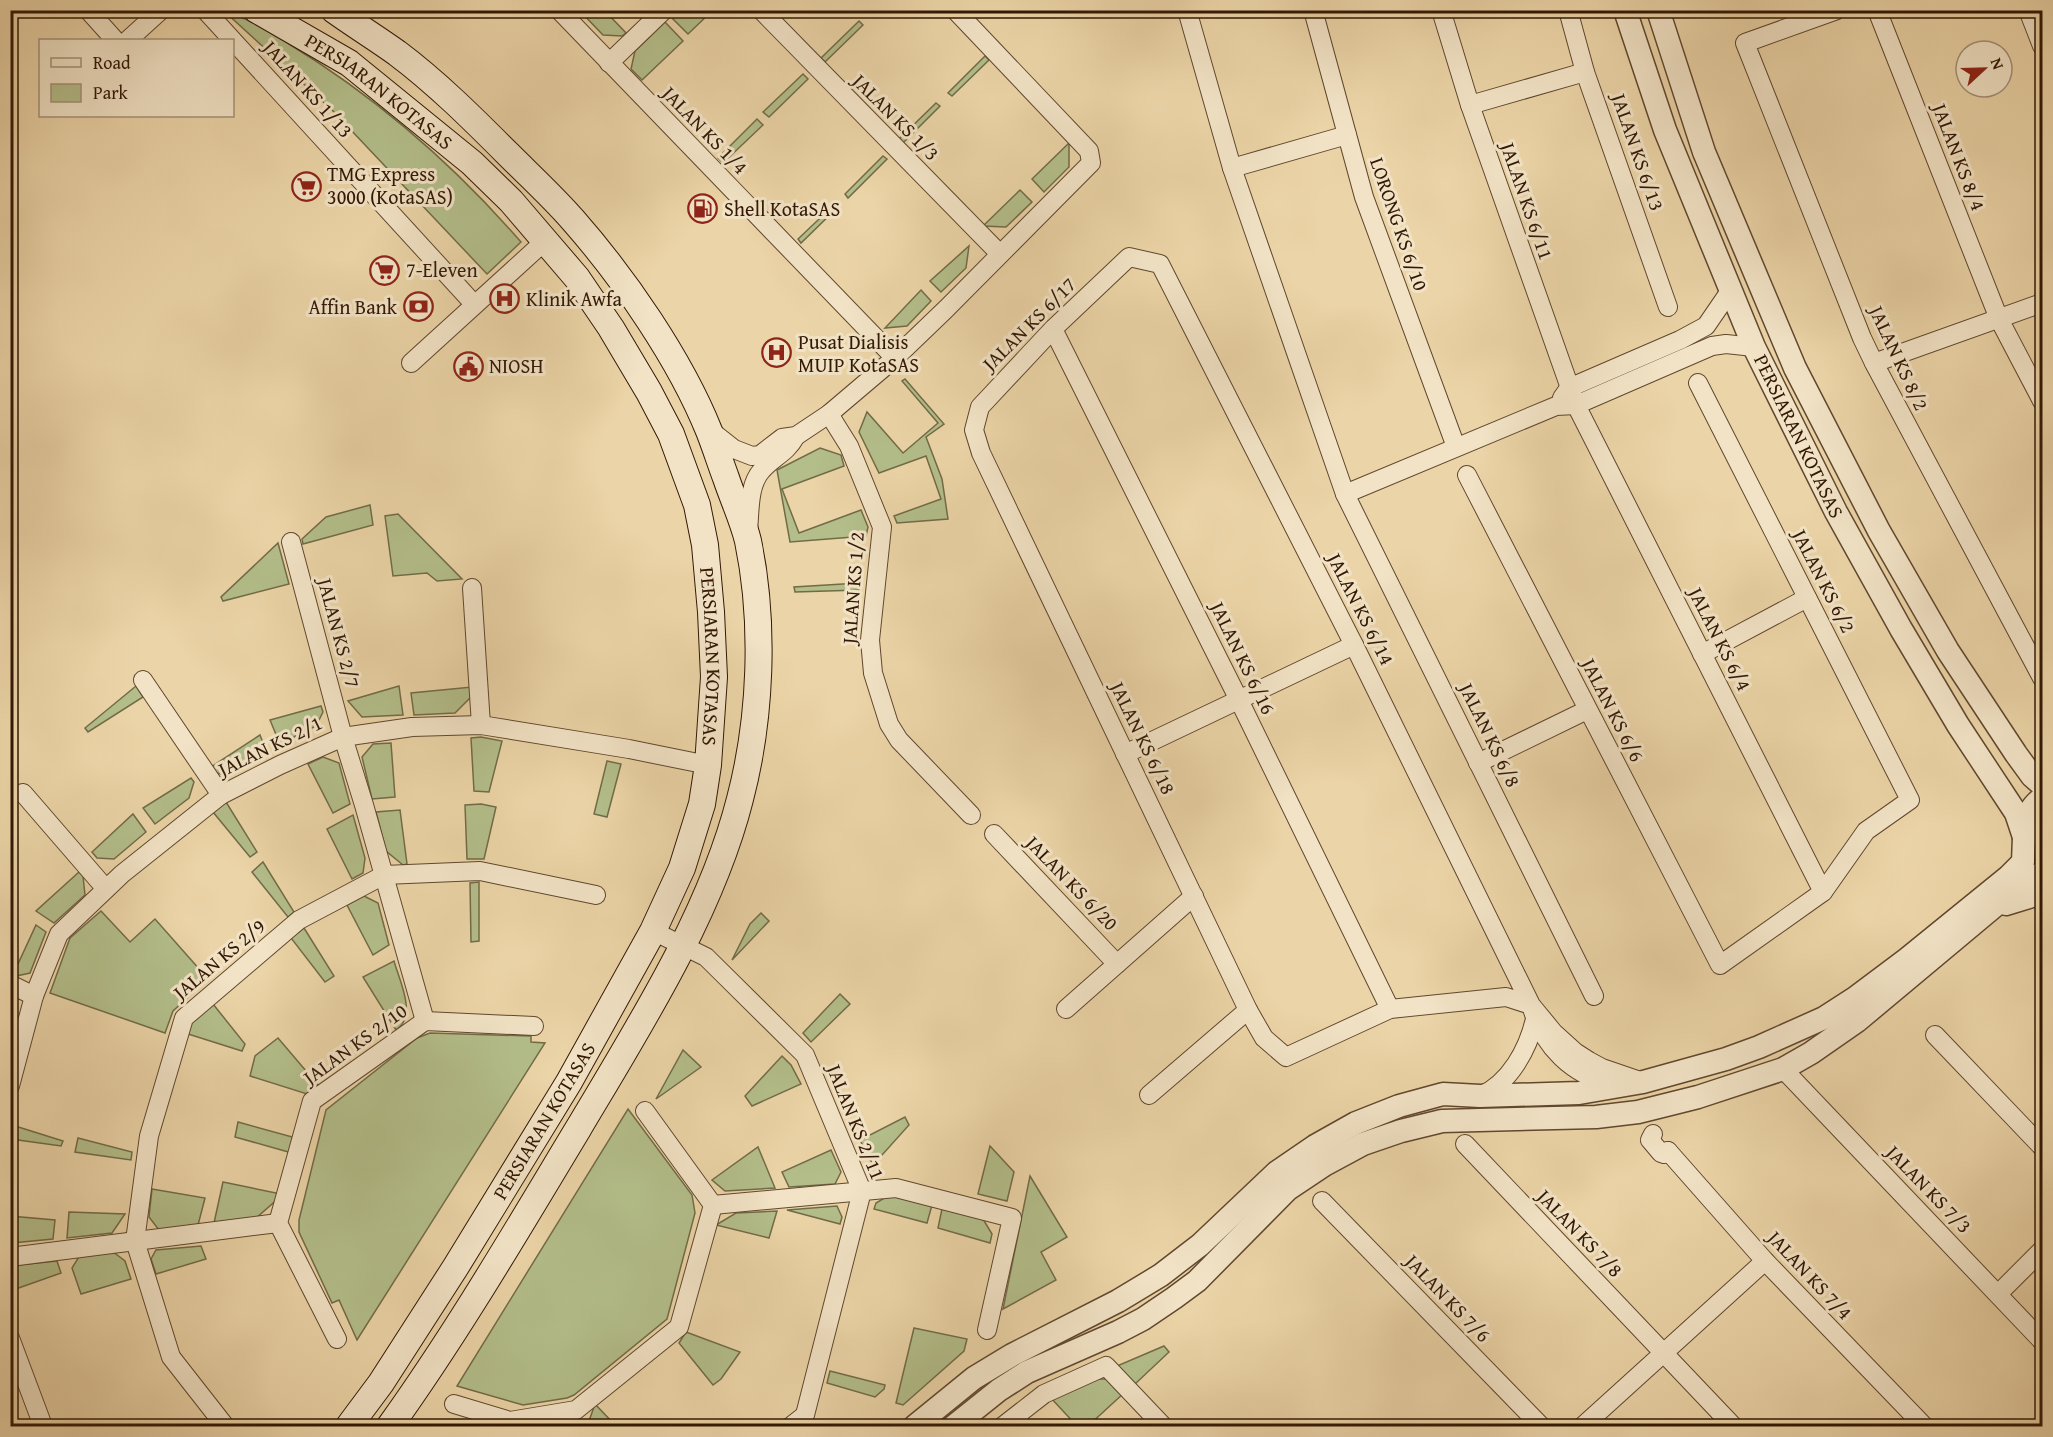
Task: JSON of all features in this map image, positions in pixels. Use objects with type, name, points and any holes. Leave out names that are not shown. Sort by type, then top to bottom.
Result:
[{"type":"main road","name":"PERSIARAN KOTASAS","points":[[257,10],[349,63],[472,163],[511,201],[589,294],[650,392],[671,434],[697,505],[706,556],[711,612],[714,677],[708,765],[702,804],[682,868],[653,931],[570,1082],[381,1383],[349,1426]]},
{"type":"main road","name":"PERSIARAN KOTASAS","points":[[334,10],[399,55],[433,82],[491,136],[570,217],[633,298],[671,357],[709,429],[747,536],[756,594],[757,687],[751,746],[740,801],[724,850],[682,945],[605,1082],[465,1315],[390,1426]]},
{"type":"street","points":[[88,10],[114,39]]},
{"type":"street","points":[[129,39],[161,10]]},
{"type":"street","name":"JALAN KS 1/13","points":[[205,10],[232,39]]},
{"type":"street","name":"JALAN KS 1/4","points":[[559,10],[895,358]]},
{"type":"street","points":[[609,63],[664,10]]},
{"type":"street","name":"JALAN KS 1/3","points":[[761,10],[1000,254]]},
{"type":"street","points":[[709,429],[734,449],[752,456],[760,455],[782,438],[796,436],[829,414],[895,358],[1091,163],[1089,151],[1082,143],[955,10]]},
{"type":"street","name":"JALAN KS 6/8","points":[[1186,10],[1232,168],[1345,494],[1594,996]]},
{"type":"street","name":"LORONG KS 6/10","points":[[1313,10],[1364,197],[1456,447]]},
{"type":"street","name":"JALAN KS 6/11","points":[[1441,10],[1470,105],[1572,397]]},
{"type":"street","name":"JALAN KS 6/13","points":[[1568,10],[1586,72],[1668,307]]},
{"type":"street","name":"PERSIARAN KOTASAS","points":[[1624,10],[1665,130],[1754,347],[1836,513],[1901,629],[2016,813],[2031,855],[2043,866]]},
{"type":"street","name":"PERSIARAN KOTASAS","points":[[1658,10],[1704,152],[1795,368],[1885,541],[1948,651],[2016,754],[2032,776],[2043,785]]},
{"type":"street","name":"JALAN KS 8/2","points":[[1836,10],[1745,43],[1874,363],[2043,678]]},
{"type":"street","name":"JALAN KS 8/4","points":[[1877,10],[1999,319],[2043,401]]},
{"type":"street","points":[[2028,10],[2043,46]]},
{"type":"street","name":"JALAN KS 1/13","points":[[234,42],[474,304]]},
{"type":"street","points":[[1470,105],[1586,72]]},
{"type":"street","points":[[1232,168],[1347,135]]},
{"type":"street","points":[[411,363],[545,241]]},
{"type":"street","name":"JALAN KS 6/17","points":[[974,430],[980,407],[1053,329],[1129,257]]},
{"type":"street","name":"JALAN KS 6/14","points":[[1129,257],[1160,264],[1354,645],[1533,1012]]},
{"type":"street","points":[[1345,494],[1556,406],[1706,326],[1730,291]]},
{"type":"street","points":[[1874,363],[2043,303]]},
{"type":"street","name":"JALAN KS 6/16","points":[[1053,329],[1239,700],[1390,1009]]},
{"type":"street","points":[[1572,397],[1712,346],[1726,344],[1754,347]]},
{"type":"street","name":"JALAN KS 6/2","points":[[1698,382],[1910,800],[1866,831],[1823,892]]},
{"type":"street","name":"JALAN KS 6/4","points":[[1572,397],[1823,892]]},
{"type":"street","name":"JALAN KS 1/2","points":[[829,414],[849,446],[882,526],[870,640],[873,673],[889,724],[899,740],[971,815]]},
{"type":"street","name":"JALAN KS 6/18","points":[[974,430],[981,453],[1248,1010],[1264,1038],[1286,1057],[1390,1009]]},
{"type":"street","points":[[747,536],[752,491],[756,480],[768,464],[789,448],[796,436]]},
{"type":"street","name":"JALAN KS 6/6","points":[[1467,475],[1720,965],[1823,892]]},
{"type":"street","name":"JALAN KS 2/7","points":[[291,542],[343,737],[424,1020]]},
{"type":"street","points":[[472,588],[481,724]]},
{"type":"street","points":[[1702,654],[1807,598]]},
{"type":"street","points":[[1125,754],[1354,645]]},
{"type":"street","points":[[143,680],[221,795]]},
{"type":"street","points":[[1478,763],[1587,710]]},
{"type":"street","name":"JALAN KS 2/1","points":[[10,1086],[34,996],[59,934],[106,889],[221,795],[280,765],[343,737],[412,728],[481,724],[708,765]]},
{"type":"street","points":[[2016,754],[2043,777]]},
{"type":"street","points":[[1984,764],[2010,813],[2015,843],[1986,904]]},
{"type":"street","points":[[23,793],[106,889]]},
{"type":"street","points":[[954,1426],[999,1390],[1027,1372],[1118,1332],[1143,1319],[1174,1298],[1197,1281],[1288,1189],[1324,1165],[1363,1144],[1401,1131],[1442,1121],[1596,1117],[1638,1112],[1698,1097],[1783,1069],[1811,1053],[1857,1021],[1986,904],[2021,865],[2025,853],[2026,817],[2032,807],[2043,798]]},
{"type":"street","name":"JALAN KS 6/20","points":[[994,834],[1117,964]]},
{"type":"street","name":"JALAN KS 2/9","points":[[225,1426],[171,1357],[135,1241],[149,1136],[184,1018],[299,921],[384,876],[480,871],[596,895]]},
{"type":"street","points":[[915,1426],[974,1378],[1012,1355],[1118,1302],[1161,1275],[1200,1245],[1277,1172],[1315,1146],[1356,1123],[1398,1106],[1443,1094],[1480,1096],[1579,1093],[1643,1082],[1726,1059],[1759,1047],[1824,1018],[1986,904],[2043,873]]},
{"type":"street","points":[[1986,904],[2043,895]]},
{"type":"street","points":[[1066,1009],[1194,896]]},
{"type":"street","name":"JALAN KS 2/11","points":[[653,931],[706,957],[805,1055],[862,1191],[805,1415],[791,1426]]},
{"type":"street","points":[[10,984],[34,996]]},
{"type":"street","points":[[1390,1009],[1506,997],[1533,1012],[1575,1052],[1602,1068],[1643,1082]]},
{"type":"street","points":[[1149,1095],[1248,1010]]},
{"type":"street","points":[[1533,1012],[1545,1036],[1567,1064],[1595,1081],[1619,1086],[1638,1112]]},
{"type":"street","points":[[1480,1096],[1493,1091],[1521,1057],[1531,1036],[1533,1012]]},
{"type":"street","name":"JALAN KS 2/10","points":[[278,1223],[312,1101],[424,1020],[534,1026]]},
{"type":"street","points":[[1935,1035],[2043,1147]]},
{"type":"street","name":"JALAN KS 7/3","points":[[1783,1069],[2043,1341]]},
{"type":"street","points":[[645,1111],[713,1205]]},
{"type":"street","name":"JALAN KS 7/4","points":[[1638,1112],[1653,1134],[1661,1132],[1672,1145],[1668,1151],[1765,1261],[1924,1426]]},
{"type":"street","name":"JALAN KS 7/8","points":[[1465,1144],[1733,1426]]},
{"type":"street","points":[[713,1205],[896,1188],[1012,1218],[987,1330]]},
{"type":"street","name":"JALAN KS 7/6","points":[[1322,1201],[1540,1426]]},
{"type":"street","points":[[454,1404],[510,1421],[579,1418],[679,1327],[713,1205]]},
{"type":"street","points":[[10,1257],[278,1223],[337,1339]]},
{"type":"street","points":[[1998,1294],[2043,1250]]},
{"type":"street","points":[[1583,1426],[1765,1261]]},
{"type":"street","points":[[10,1338],[42,1426]]},
{"type":"street","points":[[1003,1426],[1044,1394],[1106,1366],[1162,1426]]},
{"type":"green space","points":[[224,11],[265,30],[353,86],[441,159],[521,242],[487,274],[332,110]]},
{"type":"green space","points":[[580,11],[605,11],[626,33],[622,36],[603,35]]},
{"type":"green space","points":[[676,11],[712,11],[688,34],[670,16]]},
{"type":"green space","points":[[859,21],[863,25],[825,62],[821,58]]},
{"type":"green space","points":[[665,22],[683,41],[642,80],[631,69],[635,51]]},
{"type":"green space","points":[[985,56],[989,60],[952,96],[948,93]]},
{"type":"green space","points":[[803,74],[808,79],[769,117],[763,112]]},
{"type":"green space","points":[[936,103],[940,106],[903,143],[899,139]]},
{"type":"green space","points":[[757,119],[763,125],[723,163],[718,158]]},
{"type":"green space","points":[[1069,143],[1069,167],[1044,192],[1032,179]]},
{"type":"green space","points":[[883,156],[887,159],[848,198],[845,194]]},
{"type":"green space","points":[[1020,190],[1032,202],[1006,227],[983,226]]},
{"type":"green space","points":[[837,202],[840,205],[801,243],[798,239]]},
{"type":"green space","points":[[969,246],[966,268],[941,292],[930,281]]},
{"type":"green space","points":[[921,290],[931,301],[907,326],[885,328]]},
{"type":"green space","points":[[905,379],[944,424],[926,437],[942,479],[948,519],[897,523],[894,516],[941,499],[926,456],[879,473],[859,432],[867,412],[903,453],[938,423],[902,381]]},
{"type":"green space","points":[[820,448],[841,455],[844,466],[782,489],[799,533],[861,510],[868,527],[866,536],[790,542],[777,470]]},
{"type":"green space","points":[[370,505],[373,525],[303,544],[302,539],[326,517]]},
{"type":"green space","points":[[398,514],[462,579],[437,581],[427,573],[393,576],[385,516]]},
{"type":"green space","points":[[278,543],[289,584],[223,601],[221,597]]},
{"type":"green space","points":[[859,583],[859,590],[795,592],[794,587]]},
{"type":"green space","points":[[136,686],[143,697],[88,732],[85,728]]},
{"type":"green space","points":[[399,686],[403,715],[362,717],[348,701]]},
{"type":"green space","points":[[472,687],[473,695],[455,713],[414,715],[411,693]]},
{"type":"green space","points":[[321,706],[323,712],[316,726],[280,744],[270,720]]},
{"type":"green space","points":[[260,735],[267,753],[227,776],[214,772],[211,767]]},
{"type":"green space","points":[[481,737],[502,741],[489,792],[474,791],[471,738]]},
{"type":"green space","points":[[391,743],[395,797],[372,799],[362,757],[373,744]]},
{"type":"green space","points":[[323,757],[339,763],[350,804],[333,813],[308,764]]},
{"type":"green space","points":[[607,761],[621,764],[607,817],[594,814]]},
{"type":"green space","points":[[191,778],[194,782],[189,798],[155,824],[143,808]]},
{"type":"green space","points":[[226,802],[257,852],[250,857],[213,812]]},
{"type":"green space","points":[[481,804],[496,807],[484,859],[467,859],[465,805]]},
{"type":"green space","points":[[400,810],[407,864],[403,865],[386,851],[376,812]]},
{"type":"green space","points":[[133,814],[146,832],[114,859],[97,858],[92,852]]},
{"type":"green space","points":[[353,815],[365,858],[363,873],[352,879],[327,829]]},
{"type":"green space","points":[[263,862],[294,912],[288,917],[252,872]]},
{"type":"green space","points":[[79,872],[83,876],[85,895],[54,923],[36,911]]},
{"type":"green space","points":[[479,882],[479,941],[471,942],[470,883]]},
{"type":"green space","points":[[364,896],[378,903],[389,945],[373,955],[347,905]]},
{"type":"green space","points":[[101,911],[130,942],[155,919],[208,979],[173,1011],[165,1033],[50,993],[70,938]]},
{"type":"green space","points":[[761,913],[769,921],[732,960],[750,924]]},
{"type":"green space","points":[[36,925],[46,932],[30,973],[12,977]]},
{"type":"green space","points":[[304,928],[334,976],[325,982],[291,938]]},
{"type":"green space","points":[[394,961],[403,987],[406,1007],[406,1016],[396,1030],[363,977]]},
{"type":"green space","points":[[840,994],[850,1004],[811,1042],[803,1033]]},
{"type":"green space","points":[[213,1004],[245,1044],[242,1051],[188,1034],[191,1022]]},
{"type":"green space","points":[[430,1033],[531,1036],[531,1042],[545,1043],[357,1340],[339,1300],[332,1303],[299,1232],[299,1220],[326,1110],[417,1038]]},
{"type":"green space","points":[[278,1038],[318,1085],[307,1094],[250,1076],[255,1056]]},
{"type":"green space","points":[[683,1050],[701,1067],[656,1099]]},
{"type":"green space","points":[[782,1056],[791,1065],[801,1084],[752,1106],[745,1096]]},
{"type":"green space","points":[[628,1109],[692,1195],[695,1213],[667,1319],[574,1395],[567,1398],[523,1405],[457,1386]]},
{"type":"green space","points":[[905,1117],[909,1125],[874,1164],[860,1140]]},
{"type":"green space","points":[[238,1122],[296,1138],[292,1153],[235,1137]]},
{"type":"green space","points":[[12,1125],[63,1141],[61,1146],[11,1139]]},
{"type":"green space","points":[[78,1138],[132,1152],[131,1160],[75,1152]]},
{"type":"green space","points":[[990,1146],[1014,1172],[1007,1201],[978,1194]]},
{"type":"green space","points":[[758,1147],[775,1188],[725,1191],[712,1180]]},
{"type":"green space","points":[[831,1150],[841,1172],[835,1184],[789,1187],[782,1172]]},
{"type":"green space","points":[[1030,1176],[1067,1237],[1041,1252],[1056,1280],[1003,1309]]},
{"type":"green space","points":[[223,1182],[281,1194],[256,1218],[214,1223]]},
{"type":"green space","points":[[152,1189],[205,1198],[198,1225],[159,1230],[149,1217]]},
{"type":"green space","points":[[891,1194],[932,1205],[927,1223],[874,1209],[876,1203]]},
{"type":"green space","points":[[837,1206],[842,1217],[840,1224],[787,1210]]},
{"type":"green space","points":[[942,1209],[983,1219],[992,1234],[990,1243],[938,1228]]},
{"type":"green space","points":[[777,1211],[769,1238],[716,1225],[736,1213]]},
{"type":"green space","points":[[69,1212],[125,1214],[112,1233],[67,1238]]},
{"type":"green space","points":[[10,1216],[55,1220],[53,1239],[12,1243]]},
{"type":"green space","points":[[201,1246],[206,1259],[156,1274],[151,1259],[156,1250]]},
{"type":"green space","points":[[112,1251],[125,1261],[131,1279],[81,1294],[72,1268],[80,1255]]},
{"type":"green space","points":[[57,1261],[61,1273],[13,1290],[10,1277],[18,1265]]},
{"type":"green space","points":[[914,1328],[967,1339],[964,1351],[903,1405],[896,1403]]},
{"type":"green space","points":[[686,1332],[740,1352],[721,1379],[713,1385],[679,1343]]},
{"type":"green space","points":[[1164,1346],[1169,1352],[1134,1385],[1117,1366]]},
{"type":"green space","points":[[830,1371],[885,1385],[884,1389],[875,1397],[827,1383]]},
{"type":"green space","points":[[1090,1379],[1113,1379],[1125,1392],[1088,1426],[1077,1426],[1050,1397]]},
{"type":"green space","points":[[595,1404],[616,1426],[592,1426],[589,1421]]},
{"type":"place","name":"TMG Express 3000 (KotaSAS)","points":[[306,186]]},
{"type":"place","name":"Shell KotaSAS","points":[[703,209]]},
{"type":"place","name":"7-Eleven","points":[[385,270]]},
{"type":"place","name":"Klinik Awfa","points":[[505,299]]},
{"type":"place","name":"Affin Bank","points":[[418,307]]},
{"type":"place","name":"Pusat Dialisis MUIP KotaSAS","points":[[777,353]]},
{"type":"place","name":"NIOSH","points":[[468,366]]}]
